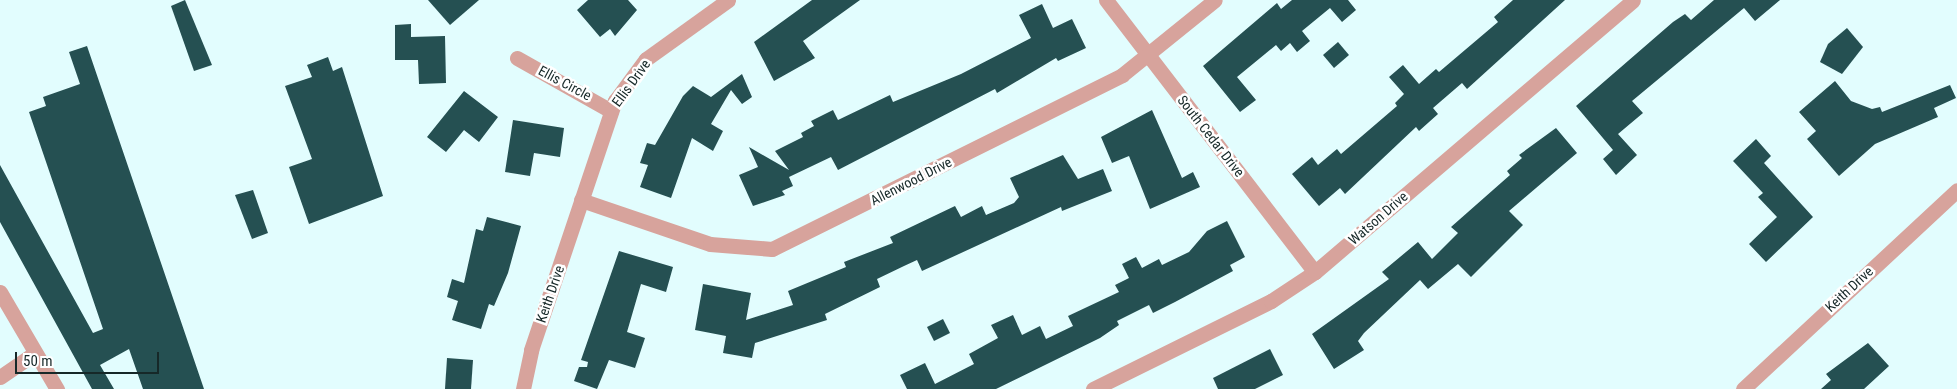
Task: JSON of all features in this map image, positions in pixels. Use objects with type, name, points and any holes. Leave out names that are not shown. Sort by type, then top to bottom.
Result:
[{"type":"street","name":"Ellis Drive","points":[[581,200],[611,111],[646,59],[728,0]]},
{"type":"street","name":"South Cedar Drive","points":[[1106,0],[1315,272]]},
{"type":"street","name":"Allenwood Drive","points":[[581,200],[710,244],[772,249],[1122,75],[1149,56],[1215,0]]},
{"type":"street","name":"Watson Drive","points":[[1093,389],[1271,301],[1315,272],[1633,0]]},
{"type":"street","name":"Ellis Circle","points":[[517,58],[611,111]]},
{"type":"street","name":"Keith Drive","points":[[1743,389],[1957,190]]},
{"type":"street","name":"Keith Drive","points":[[523,389],[531,350],[581,200]]},
{"type":"street","points":[[1,297],[57,389]]},
{"type":"street","points":[[0,377],[35,354]]},
{"type":"building","points":[[185,0],[212,65],[194,71],[171,6]]},
{"type":"building","points":[[428,0],[479,0],[450,25]]},
{"type":"building","points":[[588,0],[628,0],[637,10],[615,36],[610,29],[600,37],[577,10]]},
{"type":"building","points":[[812,0],[860,0],[803,41],[815,58],[774,81],[754,42]]},
{"type":"building","points":[[1292,0],[1348,0],[1356,10],[1342,22],[1330,8],[1302,31],[1310,41],[1297,52],[1290,43],[1281,51],[1276,45],[1237,77],[1256,100],[1240,112],[1203,66],[1277,3],[1281,9]]},
{"type":"building","points":[[1513,0],[1565,0],[1467,89],[1462,83],[1433,108],[1438,114],[1419,131],[1416,127],[1345,194],[1340,188],[1319,206],[1292,174],[1312,157],[1318,165],[1337,149],[1341,154],[1397,106],[1395,103],[1404,94],[1389,77],[1403,65],[1419,84],[1436,69],[1439,72],[1498,22],[1494,17]]},
{"type":"building","points":[[1714,0],[1780,0],[1755,21],[1744,8],[1632,101],[1643,113],[1618,134],[1637,155],[1616,175],[1603,159],[1613,150],[1576,106],[1673,22],[1685,14],[1691,20]]},
{"type":"building","points":[[1042,4],[1053,28],[1072,19],[1086,48],[1058,61],[1056,58],[997,93],[995,89],[838,170],[831,157],[789,177],[793,186],[782,191],[785,195],[753,206],[739,175],[758,167],[749,147],[789,170],[775,151],[803,137],[801,133],[814,126],[811,121],[833,110],[838,120],[890,95],[893,102],[961,74],[1031,38],[1019,15]]},
{"type":"building","points":[[411,24],[411,37],[445,36],[446,83],[419,84],[418,60],[395,60],[395,25]]},
{"type":"building","points":[[1847,28],[1863,47],[1842,74],[1820,62],[1828,44]]},
{"type":"building","points":[[1338,42],[1349,55],[1334,68],[1323,55]]},
{"type":"building","points":[[87,46],[204,389],[143,389],[129,349],[100,365],[114,389],[92,389],[0,222],[0,165],[93,333],[103,329],[29,112],[46,106],[43,97],[80,84],[69,52]]},
{"type":"building","points":[[328,57],[333,71],[342,67],[383,196],[309,224],[289,167],[312,159],[285,86],[312,77],[307,65]]},
{"type":"building","points":[[742,74],[752,97],[742,104],[731,90],[711,124],[723,131],[713,151],[692,138],[671,198],[640,187],[648,165],[640,163],[647,143],[655,145],[683,96],[693,86],[711,97]]},
{"type":"building","points":[[1835,81],[1851,101],[1872,109],[1880,107],[1882,112],[1950,85],[1956,98],[1934,108],[1938,117],[1875,144],[1839,176],[1807,139],[1816,131],[1799,112]]},
{"type":"building","points":[[464,91],[498,117],[479,142],[464,130],[446,152],[427,137]]},
{"type":"building","points":[[1152,110],[1182,178],[1193,172],[1200,187],[1150,209],[1129,156],[1112,163],[1101,137]]},
{"type":"building","points":[[513,120],[564,128],[560,157],[534,153],[530,176],[505,172]]},
{"type":"building","points":[[1556,128],[1577,153],[1509,211],[1523,225],[1471,277],[1458,264],[1428,289],[1420,280],[1364,333],[1358,341],[1364,350],[1334,369],[1312,334],[1389,279],[1382,272],[1418,242],[1432,259],[1458,233],[1451,227],[1510,175],[1507,171],[1522,158],[1519,155]]},
{"type":"building","points":[[1756,139],[1771,156],[1764,163],[1813,217],[1766,262],[1749,244],[1777,217],[1758,197],[1763,193],[1733,161]]},
{"type":"building","points":[[1063,155],[1078,179],[1103,169],[1112,191],[1062,211],[1061,207],[922,271],[917,260],[904,266],[877,279],[880,287],[825,314],[827,320],[755,343],[752,358],[723,353],[726,336],[695,330],[703,284],[751,293],[746,320],[793,305],[788,291],[846,267],[844,262],[893,243],[890,237],[955,206],[961,217],[982,206],[986,215],[1014,203],[1019,197],[1010,178]]},
{"type":"building","points":[[253,190],[268,233],[252,239],[235,195]]},
{"type":"building","points":[[487,217],[521,226],[508,273],[494,306],[489,304],[481,329],[452,320],[458,301],[447,297],[452,279],[464,283],[476,229],[483,231]]},
{"type":"building","points":[[1227,221],[1245,257],[1230,265],[1233,271],[1153,313],[1149,305],[1117,321],[1119,325],[1100,338],[996,389],[907,389],[900,375],[925,363],[935,384],[974,364],[969,354],[998,338],[991,325],[1013,315],[1022,335],[1040,326],[1046,339],[1073,326],[1068,316],[1119,292],[1115,285],[1129,278],[1122,264],[1136,257],[1142,268],[1159,259],[1162,265],[1189,252],[1207,231]]},
{"type":"building","points":[[619,251],[673,267],[666,292],[641,284],[627,332],[645,338],[635,368],[609,360],[597,389],[574,381],[579,367],[587,367],[588,362],[581,360]]},
{"type":"building","points":[[943,319],[950,333],[934,341],[927,327]]},
{"type":"building","points":[[1868,343],[1889,366],[1864,389],[1821,389],[1831,380],[1826,374]]},
{"type":"building","points":[[1270,349],[1283,375],[1255,389],[1218,389],[1213,378]]},
{"type":"building","points":[[447,358],[473,360],[471,389],[445,389]]}]
